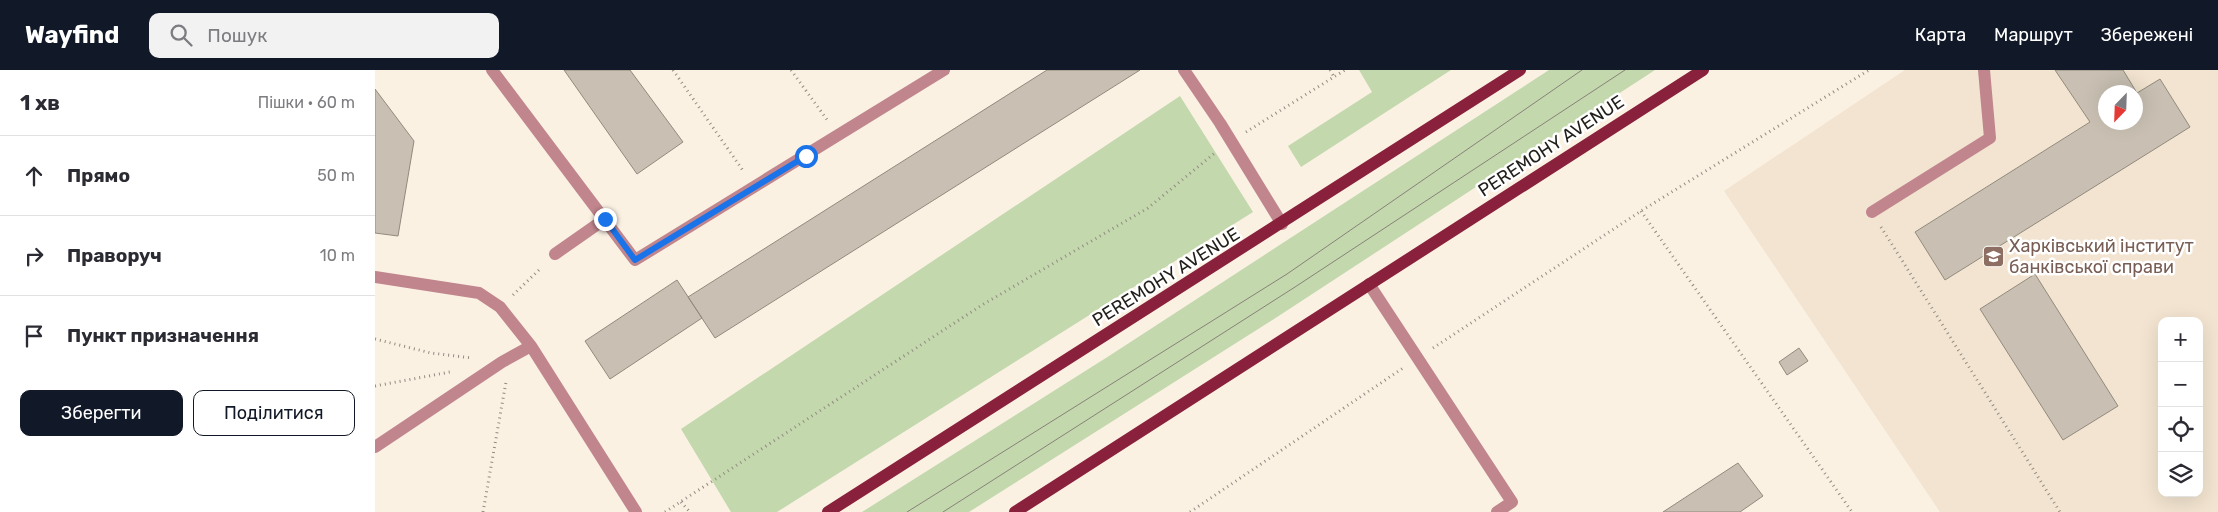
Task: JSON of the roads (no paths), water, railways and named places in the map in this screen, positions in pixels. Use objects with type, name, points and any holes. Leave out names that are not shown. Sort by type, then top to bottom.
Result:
[{"type":"main road","name":"PEREMOHY AVENUE","points":[[829,512],[1520,70]]},
{"type":"main road","name":"PEREMOHY AVENUE","points":[[1015,512],[1030,508],[1369,284],[1703,70]]},
{"type":"lane","points":[[492,70],[635,260],[944,70]]},
{"type":"lane","points":[[1185,70],[1282,224]]},
{"type":"lane","points":[[1872,212],[1990,138],[1984,70]]},
{"type":"lane","points":[[555,254],[605,219]]},
{"type":"lane","points":[[375,277],[479,294],[500,307],[531,346],[636,512]]},
{"type":"lane","points":[[1369,284],[1512,502],[1497,512]]},
{"type":"lane","points":[[375,447],[502,362],[531,346]]},
{"type":"tram line","points":[[907,512],[1287,274],[1582,70]]},
{"type":"tram line","points":[[943,512],[1295,287],[1625,70]]},
{"type":"place","name":"Харківський інститут банківської справи","points":[[1993,256]]}]
